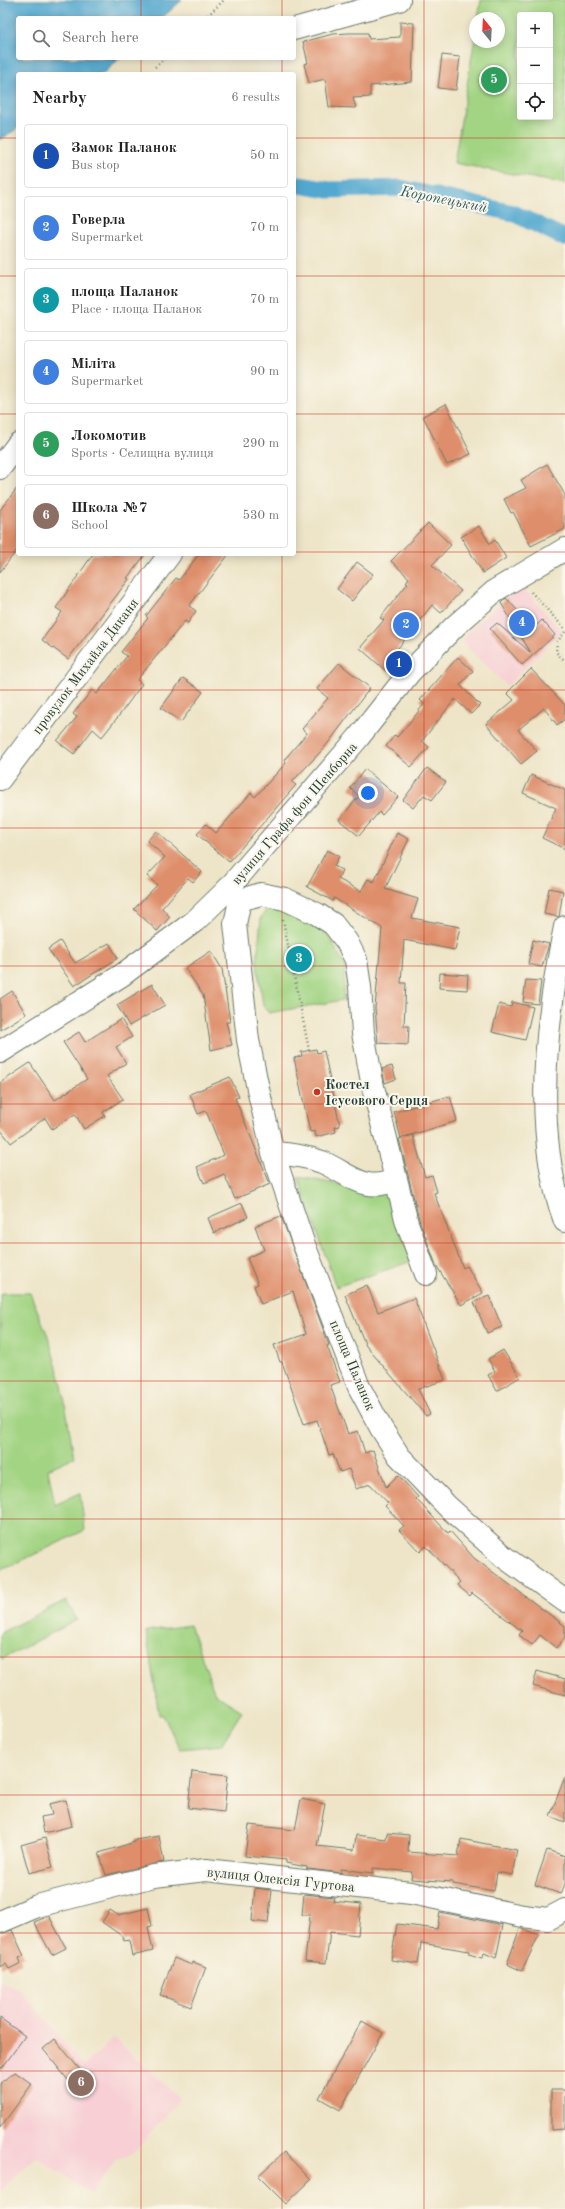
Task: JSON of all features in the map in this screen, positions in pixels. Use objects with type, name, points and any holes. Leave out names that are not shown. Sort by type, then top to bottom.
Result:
[{"type":"main road","points":[[296,28],[399,0]]},
{"type":"main road","points":[[0,468],[16,447]]},
{"type":"main road","name":"вулиця Графа фон Шенборна","points":[[0,1052],[122,975],[169,942],[195,921],[234,895],[410,672],[455,626],[496,590],[565,549]]},
{"type":"main road","name":"провулок Михайла Диканя","points":[[0,779],[168,556]]},
{"type":"main road","points":[[234,895],[261,894],[278,898],[317,914],[333,924],[347,942],[356,960],[360,986],[363,1033],[373,1087],[407,1223],[426,1274]]},
{"type":"main road","name":"площа Паланок","points":[[234,895],[235,924],[248,1040],[273,1153],[304,1242],[359,1388],[381,1428],[399,1456],[448,1508],[504,1557],[565,1601]]},
{"type":"main road","points":[[565,927],[556,972],[544,1106],[546,1141],[552,1174],[559,1204],[565,1221]]},
{"type":"main road","points":[[273,1153],[298,1155],[322,1163],[347,1176],[370,1185],[384,1185],[395,1178]]},
{"type":"main road","name":"вулиця Олексія Гуртова","points":[[0,1922],[37,1906],[154,1876],[206,1870],[411,1893],[524,1916],[548,1919],[565,1910]]},
{"type":"path","points":[[207,16],[224,0]]},
{"type":"path","points":[[155,67],[163,60]]},
{"type":"path","points":[[529,590],[565,630],[557,642],[556,652],[565,661]]},
{"type":"path","points":[[278,898],[309,1050]]},
{"type":"shaded area","points":[[523,588],[562,631],[507,686],[462,642],[472,628],[510,595]]},
{"type":"shaded area","points":[[0,1980],[20,1990],[84,2066],[114,2038],[180,2099],[133,2153],[115,2161],[90,2194],[36,2157],[0,2191]]},
{"type":"green space","points":[[481,0],[565,0],[565,184],[454,163],[473,48],[505,48],[505,12],[479,12]]},
{"type":"green space","points":[[283,905],[328,935],[345,966],[343,1000],[269,1013],[263,1006],[257,963],[261,917],[269,907]]},
{"type":"green space","points":[[298,1177],[386,1193],[412,1261],[336,1287]]},
{"type":"green space","points":[[30,1293],[48,1336],[62,1385],[74,1457],[48,1469],[55,1505],[80,1493],[85,1530],[0,1571],[0,1294]]},
{"type":"green space","points":[[66,1600],[77,1620],[2,1659],[0,1655],[0,1633]]},
{"type":"green space","points":[[190,1625],[215,1694],[242,1711],[221,1745],[180,1749],[163,1715],[159,1715],[146,1631]]},
{"type":"water","points":[[0,0],[182,0],[164,16],[16,16],[16,60],[118,60],[105,72],[16,72],[16,129],[0,140]]},
{"type":"building","points":[[400,22],[414,23],[412,82],[370,86],[370,97],[353,98],[356,108],[329,107],[325,79],[309,83],[304,64],[308,63],[303,42],[333,34],[349,33],[368,33],[369,39],[400,37]]},
{"type":"building","points":[[442,55],[460,57],[456,90],[438,88]]},
{"type":"building","points":[[446,404],[471,454],[447,465],[423,416]]},
{"type":"building","points":[[547,464],[565,495],[565,529],[531,546],[513,512],[511,513],[504,499],[526,488],[521,480]]},
{"type":"building","points":[[16,490],[16,552],[0,572],[0,510]]},
{"type":"building","points":[[428,523],[451,545],[432,565],[461,591],[441,613],[432,605],[391,657],[396,661],[387,672],[360,648],[384,620],[380,618],[408,583],[406,582],[409,578],[391,561]]},
{"type":"building","points":[[479,526],[490,544],[495,540],[506,558],[483,573],[461,537]]},
{"type":"building","points":[[92,556],[144,556],[127,578],[129,579],[68,659],[42,640],[62,612],[56,608]]},
{"type":"building","points":[[197,556],[227,556],[189,606],[196,611],[188,623],[185,621],[137,680],[142,684],[121,713],[102,737],[93,729],[74,754],[57,741],[77,717],[73,714],[92,690],[97,694],[127,656],[121,652],[148,618],[146,616],[176,578],[179,580]]},
{"type":"building","points":[[357,562],[373,574],[352,601],[337,589]]},
{"type":"building","points":[[506,598],[534,628],[542,620],[555,635],[522,665],[490,629],[497,623],[531,653],[501,603]]},
{"type":"building","points":[[458,657],[473,671],[460,685],[480,705],[471,714],[455,699],[422,741],[429,747],[411,767],[386,746],[395,735],[397,737],[415,716],[424,704],[420,700]]},
{"type":"building","points":[[339,663],[370,688],[325,747],[292,782],[296,785],[229,862],[197,834],[206,824],[216,833],[251,793],[255,797],[286,763],[284,760],[307,733],[302,729],[328,698],[317,689]]},
{"type":"building","points":[[531,669],[565,705],[565,719],[557,725],[544,708],[518,730],[537,751],[521,764],[486,724],[514,700],[507,693]]},
{"type":"building","points":[[183,678],[203,692],[181,722],[161,708]]},
{"type":"building","points":[[427,768],[446,782],[432,800],[424,795],[413,808],[403,800]]},
{"type":"building","points":[[365,769],[398,797],[382,815],[379,812],[359,836],[339,820],[359,796],[350,788]]},
{"type":"building","points":[[531,775],[565,790],[565,849],[542,838],[556,808],[523,793]]},
{"type":"building","points":[[156,831],[202,872],[193,882],[188,878],[162,908],[170,917],[157,931],[134,909],[157,885],[147,876],[165,857],[147,841]]},
{"type":"building","points":[[397,833],[409,839],[385,889],[418,899],[412,918],[460,927],[455,950],[404,940],[401,983],[406,983],[404,1026],[409,1026],[408,1045],[378,1043],[375,1008],[382,928],[334,898],[333,901],[307,887],[327,850],[339,856],[334,866],[342,870],[338,879],[361,891],[368,879],[374,882]]},
{"type":"building","points":[[549,888],[563,891],[559,917],[544,914]]},
{"type":"building","points":[[533,940],[549,944],[542,967],[528,964]]},
{"type":"building","points":[[60,941],[75,963],[109,943],[118,958],[74,986],[48,949]]},
{"type":"building","points":[[211,951],[222,969],[230,1022],[226,1022],[232,1045],[211,1050],[203,995],[185,968]]},
{"type":"building","points":[[440,973],[468,975],[467,990],[439,988]]},
{"type":"building","points":[[526,980],[541,981],[538,1004],[523,1002]]},
{"type":"building","points":[[152,984],[165,1005],[129,1026],[117,1005]]},
{"type":"building","points":[[12,991],[26,1014],[0,1030],[0,999]]},
{"type":"building","points":[[512,1002],[533,1007],[525,1040],[492,1032],[499,1004],[511,1007]]},
{"type":"building","points":[[121,1019],[132,1037],[116,1047],[126,1063],[107,1076],[123,1099],[103,1112],[105,1116],[84,1129],[75,1114],[52,1129],[45,1118],[11,1143],[0,1129],[0,1083],[30,1063],[55,1100],[87,1079],[63,1042],[79,1032],[85,1042]]},
{"type":"building","name":"Костел Ісусового Серця","points":[[316,1049],[317,1053],[324,1051],[340,1126],[335,1127],[336,1132],[316,1137],[315,1131],[310,1132],[294,1058],[302,1056],[301,1052]]},
{"type":"building","points":[[392,1066],[396,1079],[385,1083],[382,1069]]},
{"type":"building","points":[[230,1077],[239,1097],[235,1098],[270,1184],[235,1199],[224,1174],[204,1183],[197,1167],[224,1155],[206,1111],[198,1114],[190,1094]]},
{"type":"building","points":[[450,1096],[457,1121],[401,1138],[394,1112]]},
{"type":"building","points":[[413,1135],[425,1177],[432,1175],[437,1192],[434,1193],[463,1268],[467,1266],[483,1293],[461,1305],[436,1265],[419,1219],[399,1139]]},
{"type":"building","points":[[242,1203],[248,1217],[214,1233],[208,1218]]},
{"type":"building","points":[[281,1216],[329,1345],[327,1346],[340,1382],[330,1385],[348,1434],[358,1431],[365,1453],[373,1450],[386,1487],[398,1475],[418,1497],[416,1499],[448,1533],[450,1531],[474,1558],[565,1626],[565,1637],[556,1648],[540,1635],[532,1645],[519,1635],[522,1631],[472,1593],[470,1596],[457,1585],[460,1582],[426,1546],[420,1552],[399,1530],[404,1526],[385,1506],[388,1503],[370,1484],[356,1489],[349,1469],[340,1472],[333,1454],[329,1455],[317,1420],[304,1424],[282,1362],[280,1362],[274,1345],[306,1334],[293,1291],[261,1304],[254,1286],[258,1284],[247,1258],[264,1250],[255,1226]]},
{"type":"building","points":[[367,1285],[378,1312],[414,1298],[445,1380],[418,1389],[430,1414],[426,1416],[366,1346],[345,1295]]},
{"type":"building","points":[[489,1296],[502,1327],[487,1333],[474,1302]]},
{"type":"building","points":[[503,1350],[520,1377],[497,1391],[488,1375],[495,1371],[488,1359]]},
{"type":"building","points":[[537,1671],[565,1679],[565,1695],[533,1686]]},
{"type":"building","points":[[192,1771],[228,1775],[224,1812],[188,1808]]},
{"type":"building","points":[[565,1779],[565,1822],[550,1816]]},
{"type":"building","points":[[301,1799],[325,1804],[317,1846],[354,1850],[356,1835],[386,1839],[387,1833],[409,1835],[408,1852],[458,1856],[461,1839],[517,1850],[512,1875],[497,1872],[494,1891],[453,1884],[453,1882],[411,1879],[412,1872],[373,1868],[373,1873],[341,1869],[341,1873],[307,1869],[307,1867],[286,1863],[286,1860],[245,1856],[249,1825],[295,1830]]},
{"type":"building","points":[[66,1800],[72,1826],[44,1833],[41,1817],[52,1815],[49,1804]]},
{"type":"building","points":[[159,1836],[164,1862],[106,1875],[99,1853],[135,1842],[135,1840]]},
{"type":"building","points":[[45,1838],[53,1867],[29,1873],[21,1845]]},
{"type":"building","points":[[547,1850],[565,1856],[565,1884],[561,1894],[535,1885]]},
{"type":"building","points":[[255,1888],[272,1890],[268,1923],[252,1921]]},
{"type":"building","points":[[304,1894],[334,1897],[333,1901],[361,1904],[358,1935],[330,1932],[326,1963],[305,1961],[310,1915],[302,1915]]},
{"type":"building","points":[[148,1908],[152,1926],[148,1927],[153,1951],[132,1956],[129,1940],[124,1941],[122,1936],[102,1922],[110,1910],[118,1915]]},
{"type":"building","points":[[440,1912],[503,1925],[496,1958],[484,1953],[482,1958],[469,1954],[469,1951],[421,1943],[418,1964],[391,1960],[397,1924],[437,1929]]},
{"type":"building","points":[[49,1916],[66,1948],[52,1955],[34,1922]]},
{"type":"building","points":[[520,1928],[539,1935],[522,1971],[507,1964]]},
{"type":"building","points":[[12,1930],[24,1956],[19,1958],[21,1963],[9,1969],[6,1964],[0,1967],[0,1934]]},
{"type":"building","points":[[174,1958],[192,1965],[193,1962],[206,1967],[191,2007],[160,1995]]},
{"type":"building","points":[[0,2018],[25,2036],[0,2071]]},
{"type":"building","points":[[362,2021],[383,2033],[340,2110],[319,2098]]},
{"type":"building","points":[[55,2039],[80,2070],[68,2080],[43,2049]]},
{"type":"building","points":[[15,2072],[32,2084],[0,2128],[0,2084]]},
{"type":"building","points":[[551,2090],[565,2090],[565,2129],[551,2130]]},
{"type":"building","points":[[284,2152],[311,2180],[286,2204],[258,2176]]},
{"type":"waterway","name":"Коропецький","points":[[296,184],[329,190],[400,188],[513,213],[565,238]]},
{"type":"place","name":"Локомотив","points":[[494,80]]},
{"type":"place","name":"Міліта","points":[[522,623]]},
{"type":"place","name":"Говерла","points":[[406,625]]},
{"type":"place","name":"Замок Паланок","points":[[399,664]]},
{"type":"place","name":"площа Паланок","points":[[299,959]]},
{"type":"place","name":"Костел Ісусового Серця","points":[[317,1092]]},
{"type":"place","name":"Школа №7","points":[[81,2083]]}]
